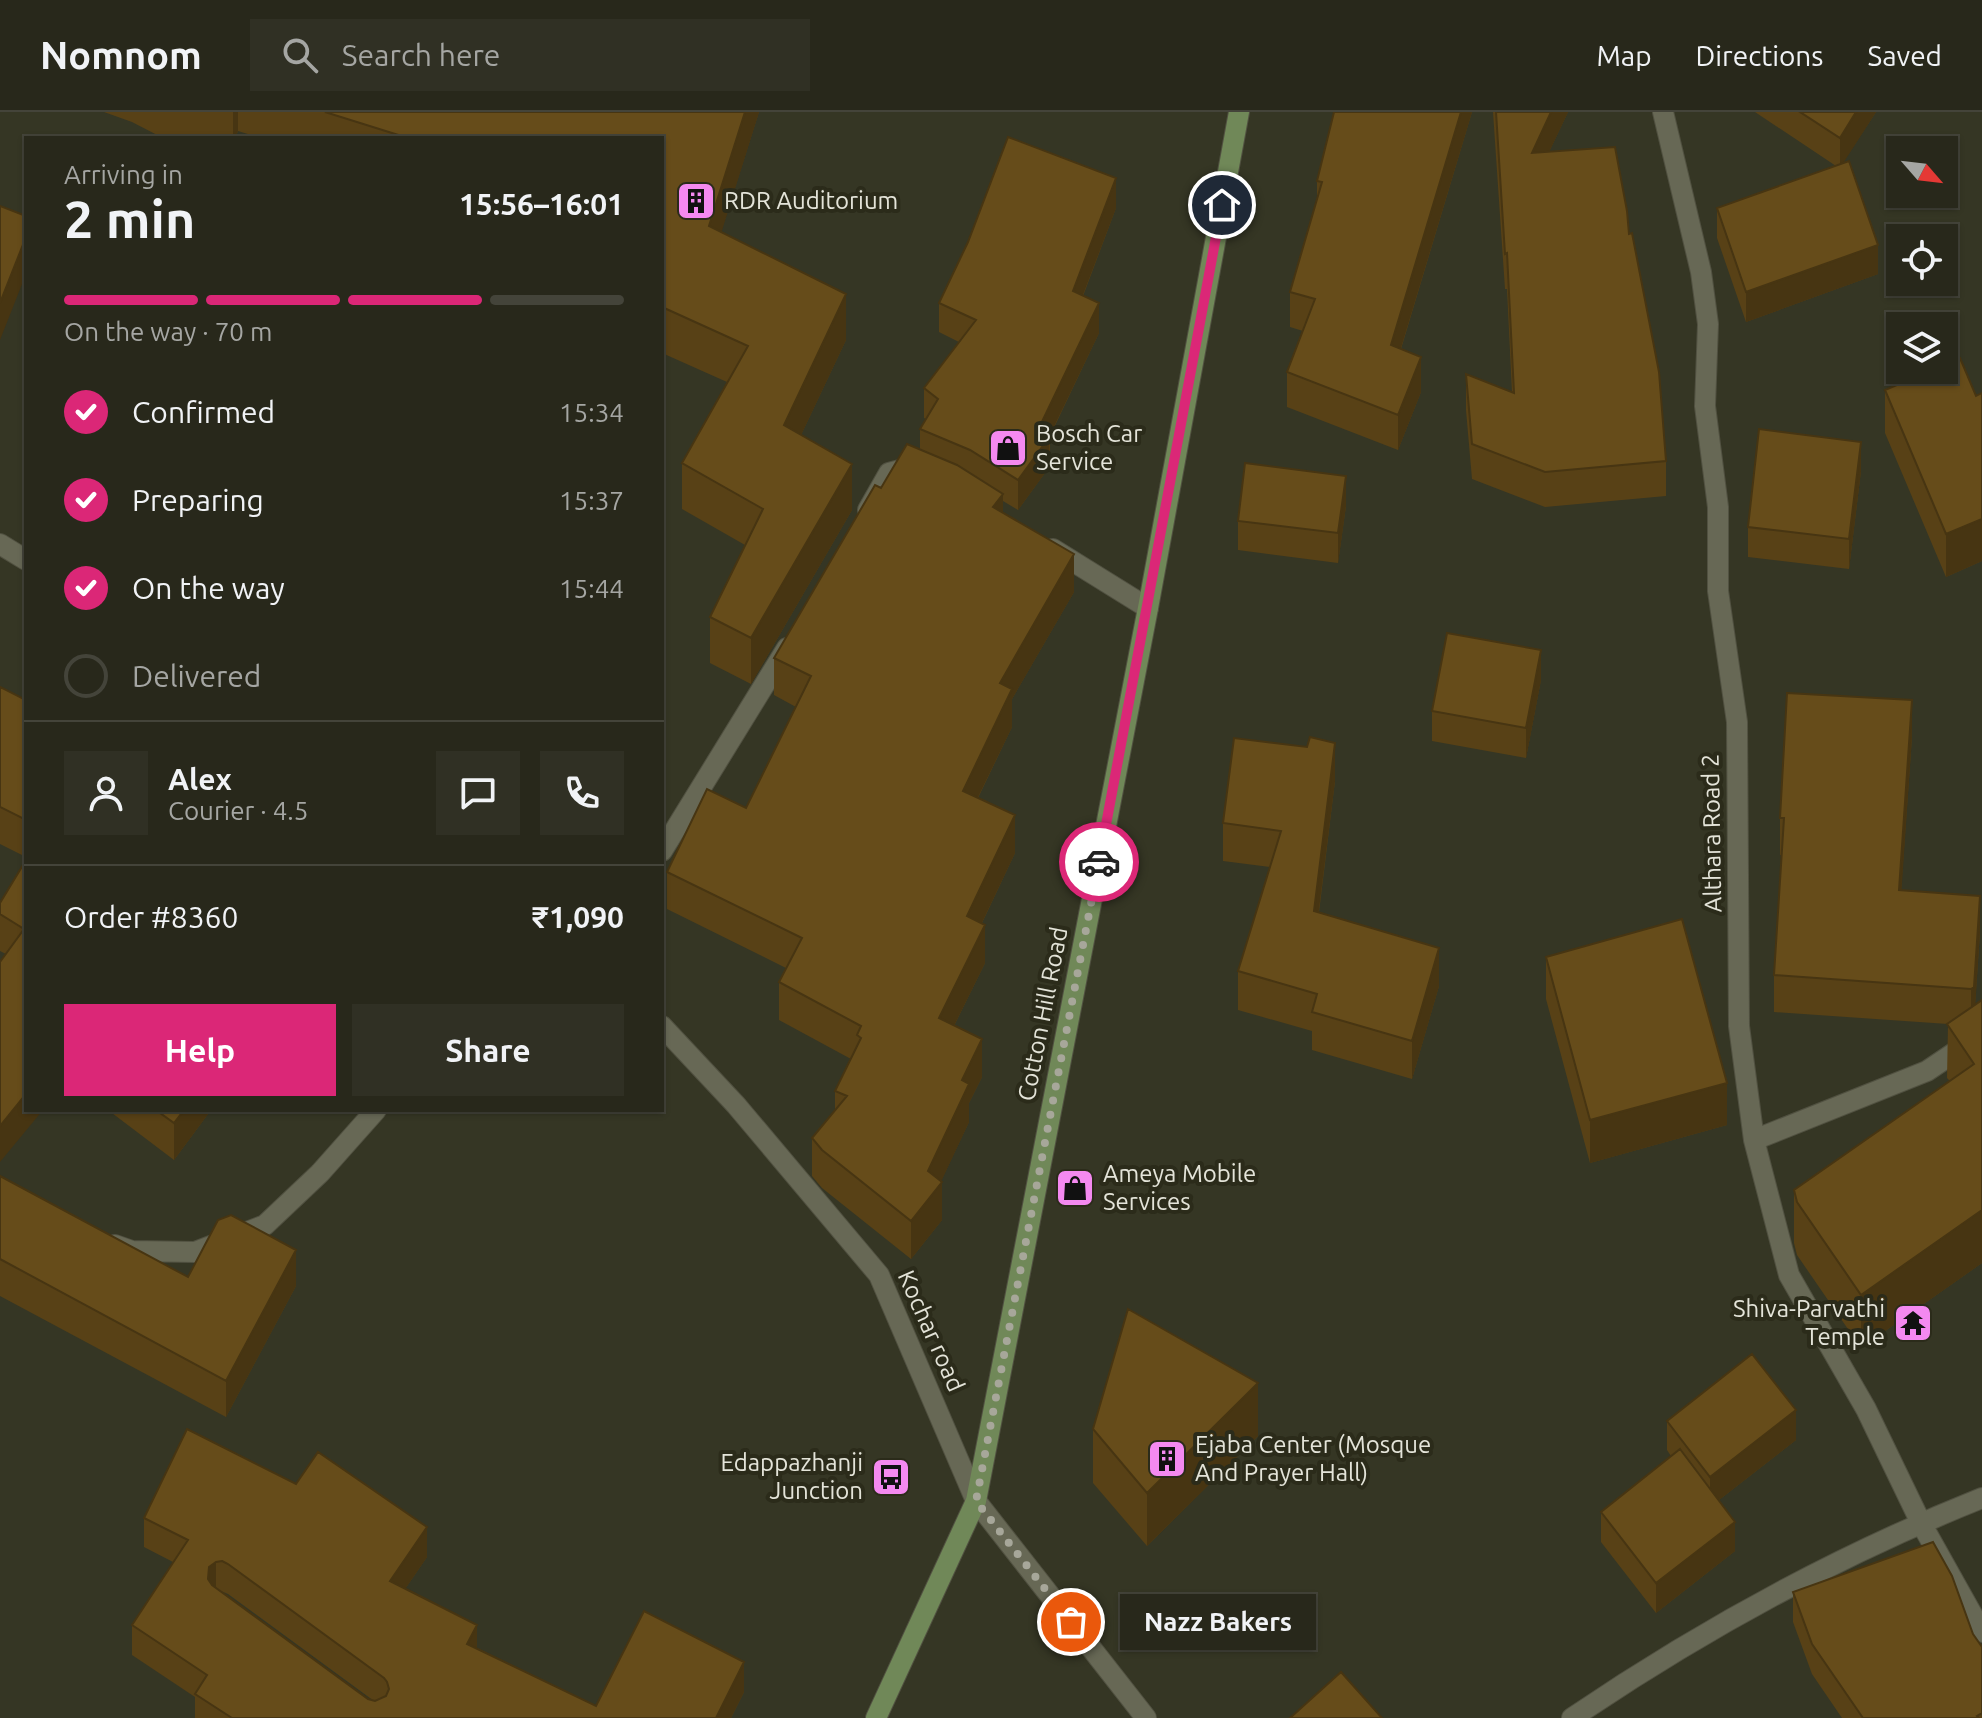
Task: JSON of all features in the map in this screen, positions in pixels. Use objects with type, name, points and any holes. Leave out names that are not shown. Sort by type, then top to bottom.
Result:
[{"type":"main road","name":"Cotton Hill Road","points":[[876,1718],[976,1501],[1148,608],[1239,112]]},
{"type":"street","name":"Althara Road 2","points":[[1663,112],[1701,272],[1708,324],[1705,406],[1718,507],[1718,591],[1737,722],[1739,1026],[1754,1140],[1789,1275],[1866,1409],[1921,1523],[1982,1632]]},
{"type":"street","points":[[855,531],[889,473],[908,468],[936,480]]},
{"type":"street","points":[[1030,535],[1148,608]]},
{"type":"street","points":[[0,544],[24,559]]},
{"type":"street","points":[[664,848],[794,636]]},
{"type":"street","name":"Kochar road","points":[[664,1028],[736,1105],[879,1275],[976,1501],[1146,1718]]},
{"type":"street","points":[[1754,1140],[1927,1071],[1982,1034]]},
{"type":"street","points":[[97,1237],[132,1251],[195,1252],[265,1225],[320,1173],[374,1112]]},
{"type":"street","points":[[1572,1718],[1745,1611],[1921,1523],[1982,1498]]},
{"type":"building","points":[[325,112],[745,112],[709,226],[846,294],[784,425],[852,464],[751,638],[710,617],[763,509],[682,463],[748,346],[664,308],[664,136],[402,136]]},
{"type":"building","points":[[1334,112],[1461,112],[1391,345],[1421,357],[1398,415],[1287,372],[1315,299],[1290,292],[1322,182],[1317,181]]},
{"type":"building","points":[[1496,112],[1551,112],[1532,153],[1615,147],[1629,234],[1632,233],[1659,372],[1666,461],[1545,472],[1472,444],[1466,374],[1514,393]]},
{"type":"building","points":[[1800,112],[1856,112],[1840,138]]},
{"type":"building","points":[[1008,137],[1116,178],[1073,291],[1099,303],[1039,428],[1050,436],[1018,480],[970,450],[920,429],[938,399],[924,388],[976,320],[939,303],[968,242]]},
{"type":"building","points":[[1849,161],[1878,245],[1746,292],[1717,208]]},
{"type":"building","points":[[0,206],[24,215],[24,242],[0,303]]},
{"type":"building","points":[[1958,359],[1976,396],[1982,393],[1982,519],[1946,534],[1885,390],[1899,384],[1958,384]]},
{"type":"building","points":[[1759,429],[1861,442],[1849,539],[1748,527]]},
{"type":"building","points":[[907,444],[957,465],[1003,494],[993,507],[1074,554],[1000,683],[1012,689],[963,791],[1015,815],[967,916],[985,925],[939,1018],[982,1039],[962,1080],[969,1084],[928,1171],[942,1182],[911,1221],[822,1150],[812,1138],[847,1096],[835,1091],[861,1038],[857,1035],[861,1026],[779,982],[802,938],[667,872],[707,789],[746,808],[811,676],[774,658],[875,485],[881,488]]},
{"type":"building","points":[[1245,463],[1346,476],[1338,533],[1238,521]]},
{"type":"building","points":[[1447,633],[1541,650],[1526,728],[1432,711]]},
{"type":"building","points":[[0,687],[24,699],[24,819],[0,807]]},
{"type":"building","points":[[1787,693],[1912,700],[1899,890],[1980,896],[1974,987],[1971,989],[1774,975],[1784,818],[1780,818]]},
{"type":"building","points":[[1310,737],[1335,743],[1314,911],[1439,948],[1412,1041],[1312,1012],[1317,994],[1238,971],[1281,831],[1223,823],[1234,738],[1307,747]]},
{"type":"building","points":[[24,863],[24,929],[0,914],[0,903]]},
{"type":"building","points":[[1682,919],[1727,1083],[1590,1120],[1546,957]]},
{"type":"building","points":[[24,929],[24,1096],[0,1126],[0,962]]},
{"type":"building","points":[[1982,1000],[1982,1210],[1861,1295],[1797,1202],[1794,1190],[1974,1064],[1947,1024]]},
{"type":"building","points":[[159,1112],[182,1112],[174,1123]]},
{"type":"building","points":[[0,1176],[188,1277],[218,1220],[231,1215],[296,1250],[226,1381],[0,1259]]},
{"type":"building","points":[[1128,1309],[1258,1383],[1147,1493],[1093,1429]]},
{"type":"building","points":[[1752,1354],[1796,1410],[1710,1477],[1667,1421]]},
{"type":"building","points":[[187,1429],[296,1484],[318,1452],[427,1527],[390,1581],[477,1625],[467,1644],[596,1706],[644,1611],[744,1662],[716,1718],[232,1718],[195,1694],[207,1675],[132,1625],[188,1540],[144,1518]],"holes":[[[222,1561],[384,1678],[389,1689],[386,1696],[375,1701],[368,1699],[212,1585],[208,1579],[209,1567]]]},
{"type":"building","points":[[1680,1449],[1735,1522],[1656,1583],[1601,1512]]},
{"type":"building","points":[[1933,1542],[1952,1576],[1973,1634],[1982,1647],[1982,1713],[1977,1716],[1979,1718],[1863,1718],[1812,1644],[1793,1592]]},
{"type":"building","points":[[1341,1672],[1382,1718],[1290,1718]]},
{"type":"way so far","points":[[1071,1622],[976,1501],[1099,862]]},
{"type":"place","name":"RDR Auditorium","points":[[696,201]]},
{"type":"place","name":"Bosch Car Service","points":[[1008,448]]},
{"type":"place","name":"Ameya Mobile Services","points":[[1075,1188]]},
{"type":"place","name":"Shiva-Parvathi Temple","points":[[1913,1323]]},
{"type":"place","name":"Ejaba Center (Mosque And Prayer Hall)","points":[[1167,1459]]},
{"type":"place","name":"Edappazhanji Junction","points":[[891,1477]]},
{"type":"place","name":"Nazz Bakers","points":[[1071,1622]]},
{"type":"route","points":[[1099,862],[1222,205]]}]
